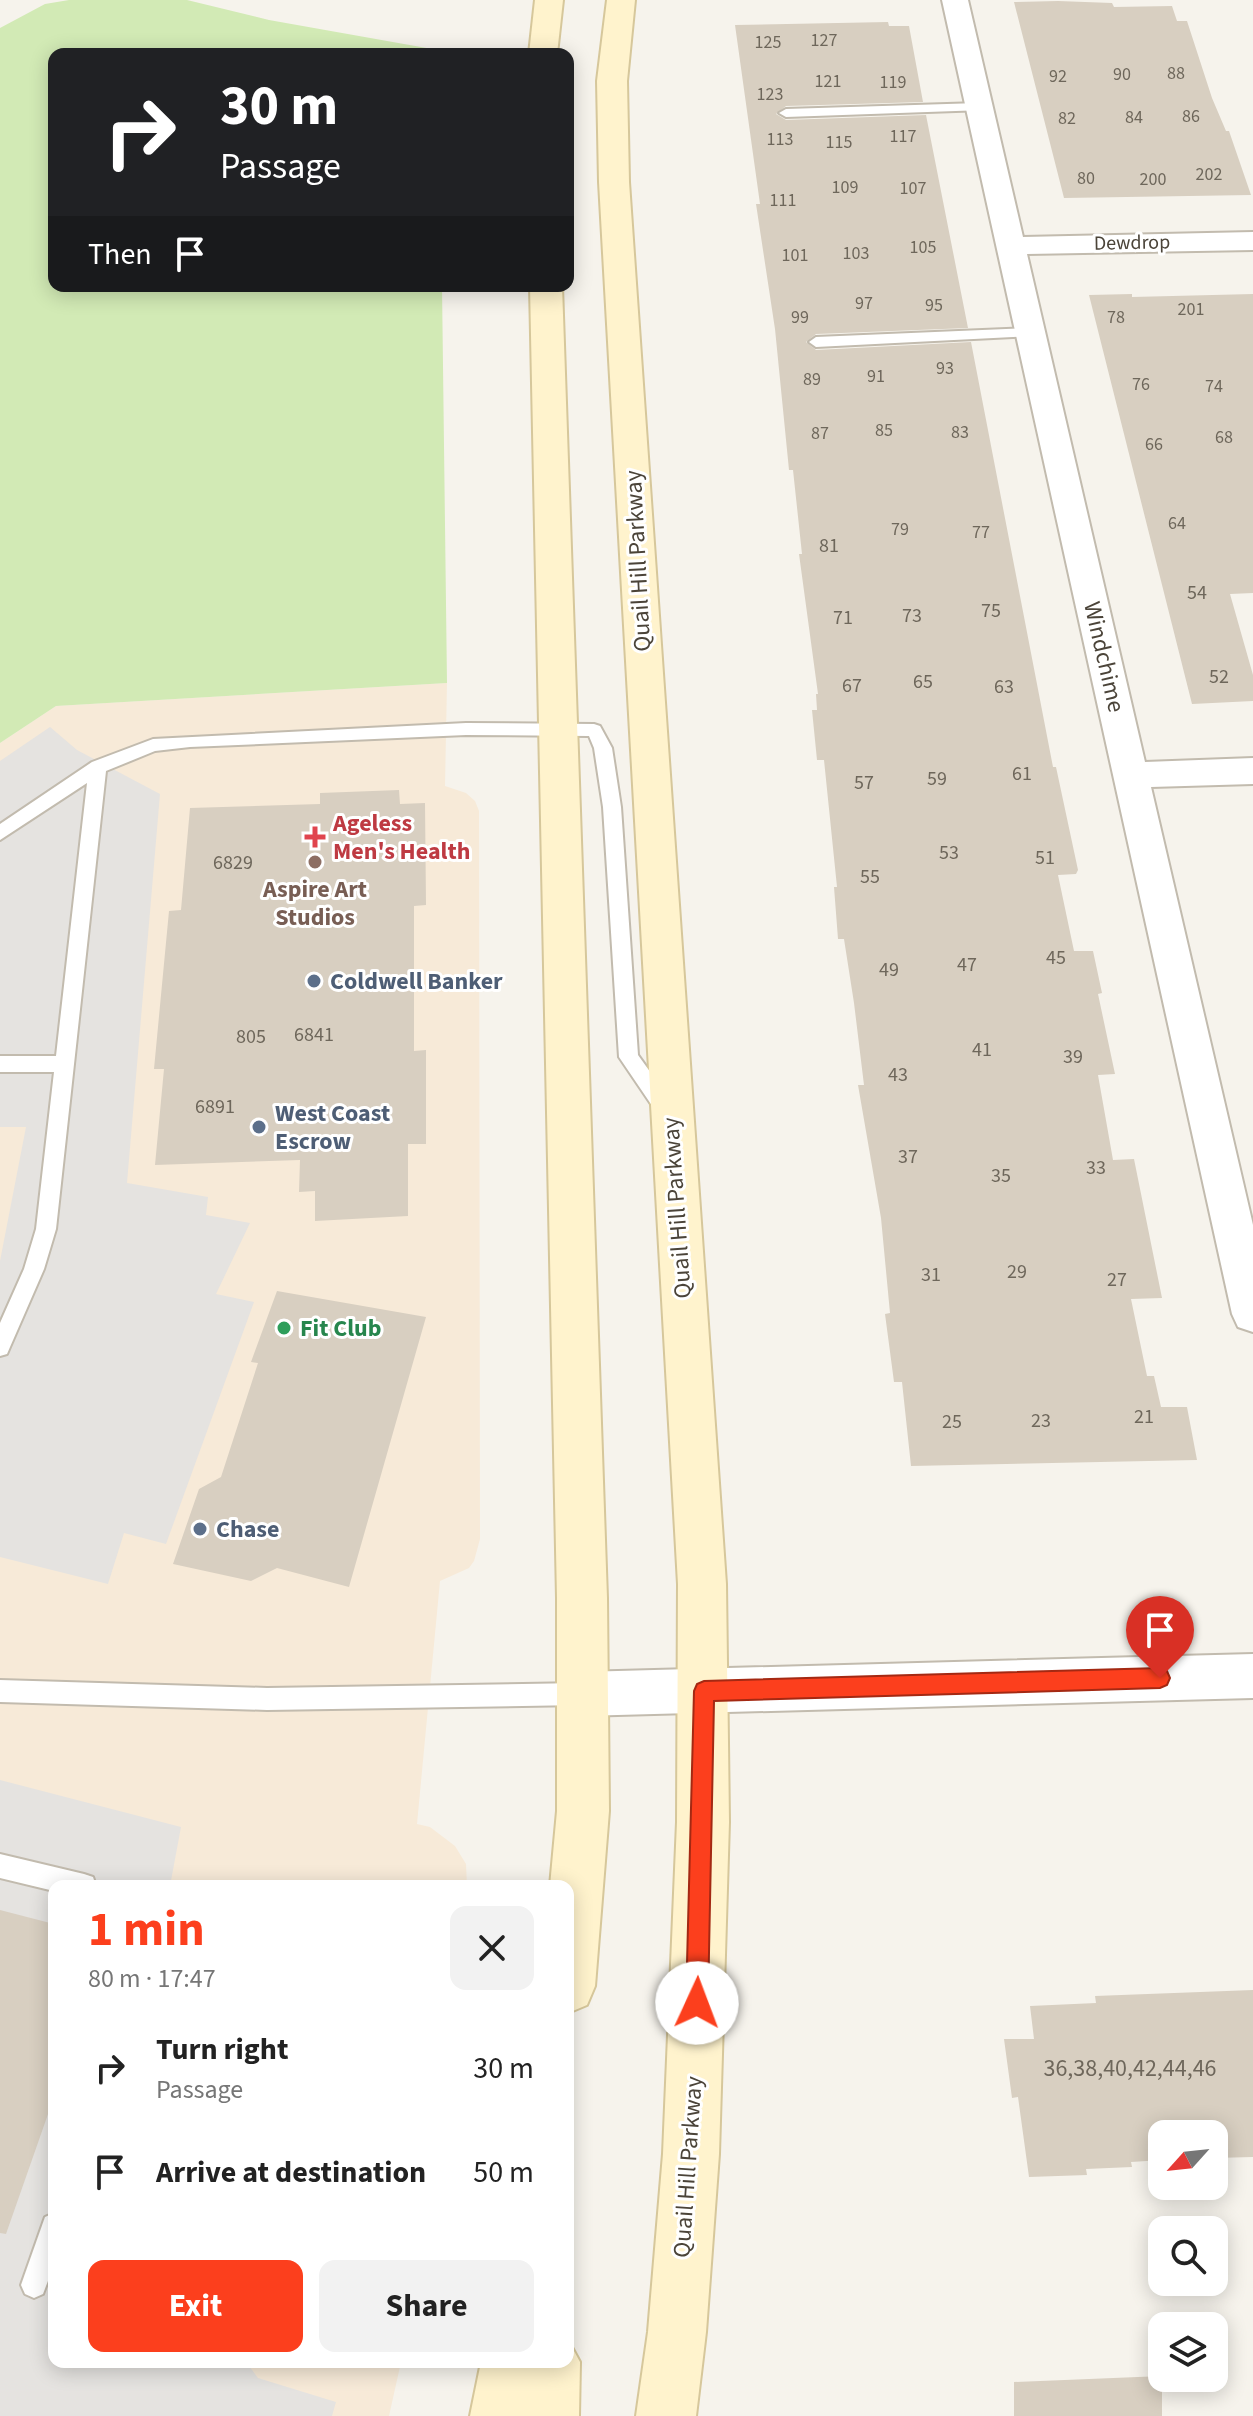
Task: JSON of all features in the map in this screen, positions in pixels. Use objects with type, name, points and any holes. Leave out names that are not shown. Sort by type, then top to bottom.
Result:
[{"type":"main road","points":[[544,48],[549,0]]},
{"type":"main road","name":"Quail Hill Parkway","points":[[621,0],[612,81],[612,139],[702,1584],[704,1691],[703,1822],[691,2154],[677,2332],[666,2416]]},
{"type":"main road","points":[[546,292],[579,1482],[583,1811],[574,1916]]},
{"type":"main road","points":[[500,2416],[510,2368]]},
{"type":"main road","points":[[549,2416],[550,2368]]},
{"type":"street","name":"Windchime","points":[[955,0],[1253,1314]]},
{"type":"street","name":"Dewdrop","points":[[1011,246],[1253,241]]},
{"type":"street","points":[[1131,775],[1253,771]]},
{"type":"street","points":[[581,1694],[1253,1676]]},
{"type":"lane","points":[[786,113],[979,107]]},
{"type":"lane","points":[[816,342],[1030,333]]},
{"type":"lane","points":[[0,833],[98,767],[139,749],[190,741],[466,729],[594,730],[601,740],[612,807],[629,1057],[671,1117]]},
{"type":"lane","points":[[0,1347],[34,1269],[46,1229],[98,767]]},
{"type":"lane","points":[[0,1064],[63,1064]]},
{"type":"lane","points":[[0,1691],[267,1699],[581,1694]]},
{"type":"lane","points":[[0,1866],[59,1880]]},
{"type":"lane","points":[[34,2285],[48,2244]]},
{"type":"shaded area","points":[[447,683],[445,786],[466,793],[475,801],[479,811],[480,1539],[469,1568],[440,1581],[417,1824],[430,1827],[455,1846],[466,1864],[467,1880],[48,1880],[48,2368],[400,2368],[389,2416],[0,2416],[0,743],[56,706]]},
{"type":"shaded area","points":[[50,727],[77,750],[160,794],[127,1183],[208,1197],[206,1215],[250,1223],[216,1294],[254,1302],[166,1544],[124,1533],[108,1584],[0,1557],[0,1261],[26,1127],[0,1127],[0,761]]},
{"type":"shaded area","points":[[0,1780],[181,1827],[171,1880],[48,1880],[48,2368],[250,2368],[258,2378],[336,2402],[332,2416],[0,2416]]},
{"type":"green space","points":[[69,0],[187,0],[269,20],[426,48],[48,48],[48,292],[442,292],[447,683],[56,706],[0,743],[0,28],[45,4]]},
{"type":"building","points":[[1014,2],[1112,3],[1114,7],[1172,6],[1177,21],[1187,21],[1212,98],[1226,131],[1229,131],[1251,195],[1064,198]]},
{"type":"building","points":[[888,22],[889,26],[909,26],[923,102],[786,106],[776,114],[786,120],[926,115],[968,328],[816,334],[806,342],[816,350],[971,342],[1053,767],[1056,767],[1078,870],[1076,874],[1058,875],[1074,951],[1093,951],[1102,993],[1098,994],[1115,1074],[1098,1075],[1113,1160],[1134,1159],[1162,1298],[1131,1299],[1147,1376],[1154,1376],[1161,1407],[1187,1407],[1197,1460],[911,1466],[902,1382],[894,1382],[885,1314],[890,1313],[881,1218],[858,1085],[864,1085],[854,1003],[844,939],[838,939],[834,887],[837,887],[824,760],[817,760],[812,710],[817,710],[818,694],[799,554],[802,554],[793,470],[789,470],[775,329],[756,204],[760,204],[735,25]]},
{"type":"building","points":[[1132,294],[1132,297],[1253,294],[1253,593],[1230,594],[1253,675],[1253,701],[1192,704],[1089,295]]},
{"type":"building","points":[[399,790],[400,804],[425,803],[426,905],[414,906],[414,1051],[426,1050],[426,1144],[408,1144],[408,1216],[315,1221],[315,1191],[299,1192],[300,1160],[155,1165],[164,1069],[154,1069],[169,911],[181,910],[190,808],[320,804],[320,793]]},
{"type":"building","points":[[277,1291],[426,1317],[349,1587],[277,1568],[251,1581],[173,1564],[199,1489],[221,1477],[258,1363],[251,1362]]},
{"type":"building","points":[[0,1910],[48,1922],[48,2114],[6,2234],[0,2233]]},
{"type":"building","points":[[1253,1990],[1253,2157],[1228,2158],[1228,2120],[1148,2120],[1148,2161],[1131,2162],[1132,2167],[1086,2169],[1087,2175],[1029,2177],[1018,2097],[1012,2098],[1004,2039],[1034,2039],[1030,2006],[1096,2003],[1095,1996]]},
{"type":"building","points":[[1148,2377],[1148,2392],[1162,2392],[1162,2416],[1014,2416],[1014,2382]]},
{"type":"place","name":"Ageless Men's Health","points":[[315,837]]},
{"type":"place","name":"Aspire Art Studios","points":[[315,862]]},
{"type":"place","name":"Coldwell Banker","points":[[314,981]]},
{"type":"place","name":"West Coast Escrow","points":[[259,1127]]},
{"type":"place","name":"Fit Club","points":[[284,1328]]},
{"type":"place","name":"Chase","points":[[200,1529]]},
{"type":"route","points":[[697,2003],[704,1691],[1160,1678]]}]
